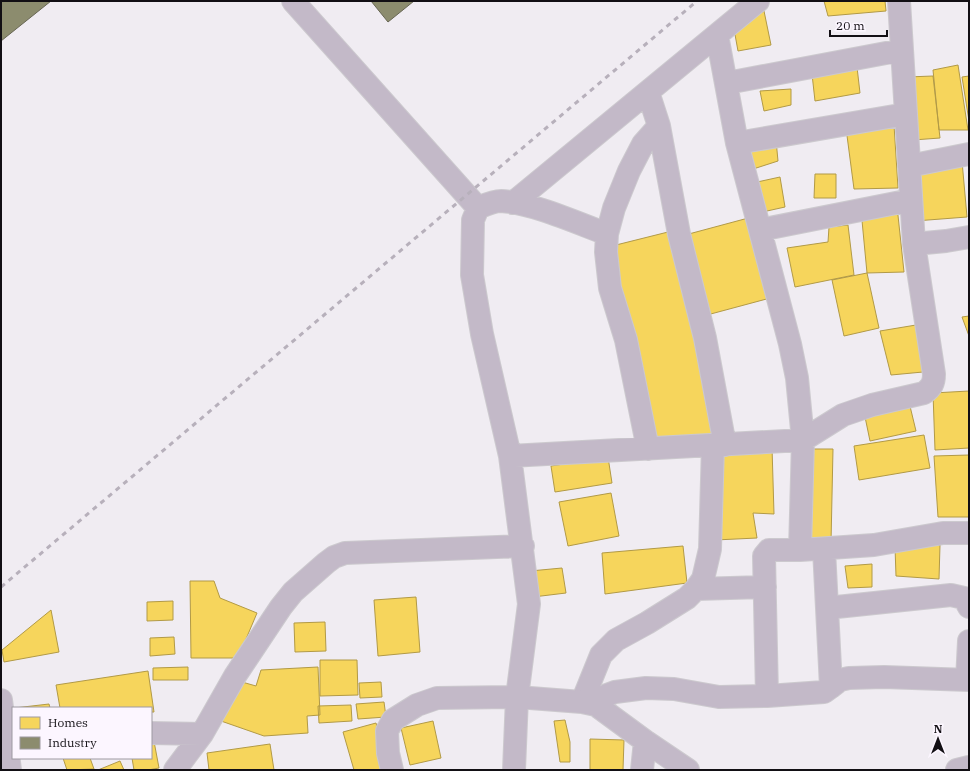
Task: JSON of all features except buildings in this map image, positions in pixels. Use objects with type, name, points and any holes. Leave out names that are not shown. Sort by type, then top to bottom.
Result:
[{"type":"street","points":[[293,1],[478,208]]},
{"type":"street","points":[[513,203],[758,1]]},
{"type":"street","points":[[510,456],[803,440],[843,415],[872,405],[924,392],[931,387],[934,381],[934,374],[914,244],[899,1]]},
{"type":"street","points":[[717,36],[737,143],[790,344],[797,378],[803,440],[800,550]]},
{"type":"street","points":[[727,83],[902,50]]},
{"type":"street","points":[[589,703],[601,655],[616,640],[687,598],[703,579],[710,549],[719,445],[705,338],[679,234],[659,126],[648,92]]},
{"type":"street","points":[[737,143],[906,114]]},
{"type":"street","points":[[648,449],[626,340],[610,288],[606,252],[607,234],[614,208],[629,171],[643,144],[659,126]]},
{"type":"street","points":[[909,166],[969,154]]},
{"type":"street","points":[[760,230],[911,200]]},
{"type":"street","points":[[514,770],[517,697],[529,604],[523,546],[510,456],[482,334],[472,275],[473,220],[478,208],[490,202],[500,201],[534,208],[607,234]]},
{"type":"street","points":[[914,244],[969,237]]},
{"type":"street","points":[[767,696],[764,556],[766,552],[769,550],[824,549],[874,545],[943,534],[969,533]]},
{"type":"street","points":[[175,770],[202,734],[235,676],[281,607],[293,592],[334,557],[345,554],[523,546]]},
{"type":"street","points":[[824,549],[831,687]]},
{"type":"street","points":[[696,589],[765,587]]},
{"type":"street","points":[[827,608],[951,595],[964,598],[969,607]]},
{"type":"street","points":[[392,770],[388,753],[387,731],[393,720],[417,706],[437,698],[517,697],[589,703],[615,692],[646,688],[674,689],[718,697],[767,696],[824,692],[840,680],[849,678],[884,677],[968,680],[969,641]]},
{"type":"street","points":[[1,700],[12,764]]},
{"type":"street","points":[[589,703],[688,770]]},
{"type":"street","points":[[152,732],[202,734]]},
{"type":"street","points":[[642,770],[645,741]]},
{"type":"street","points":[[957,770],[969,767]]},
{"type":"railway","points":[[1,587],[697,1]]}]
